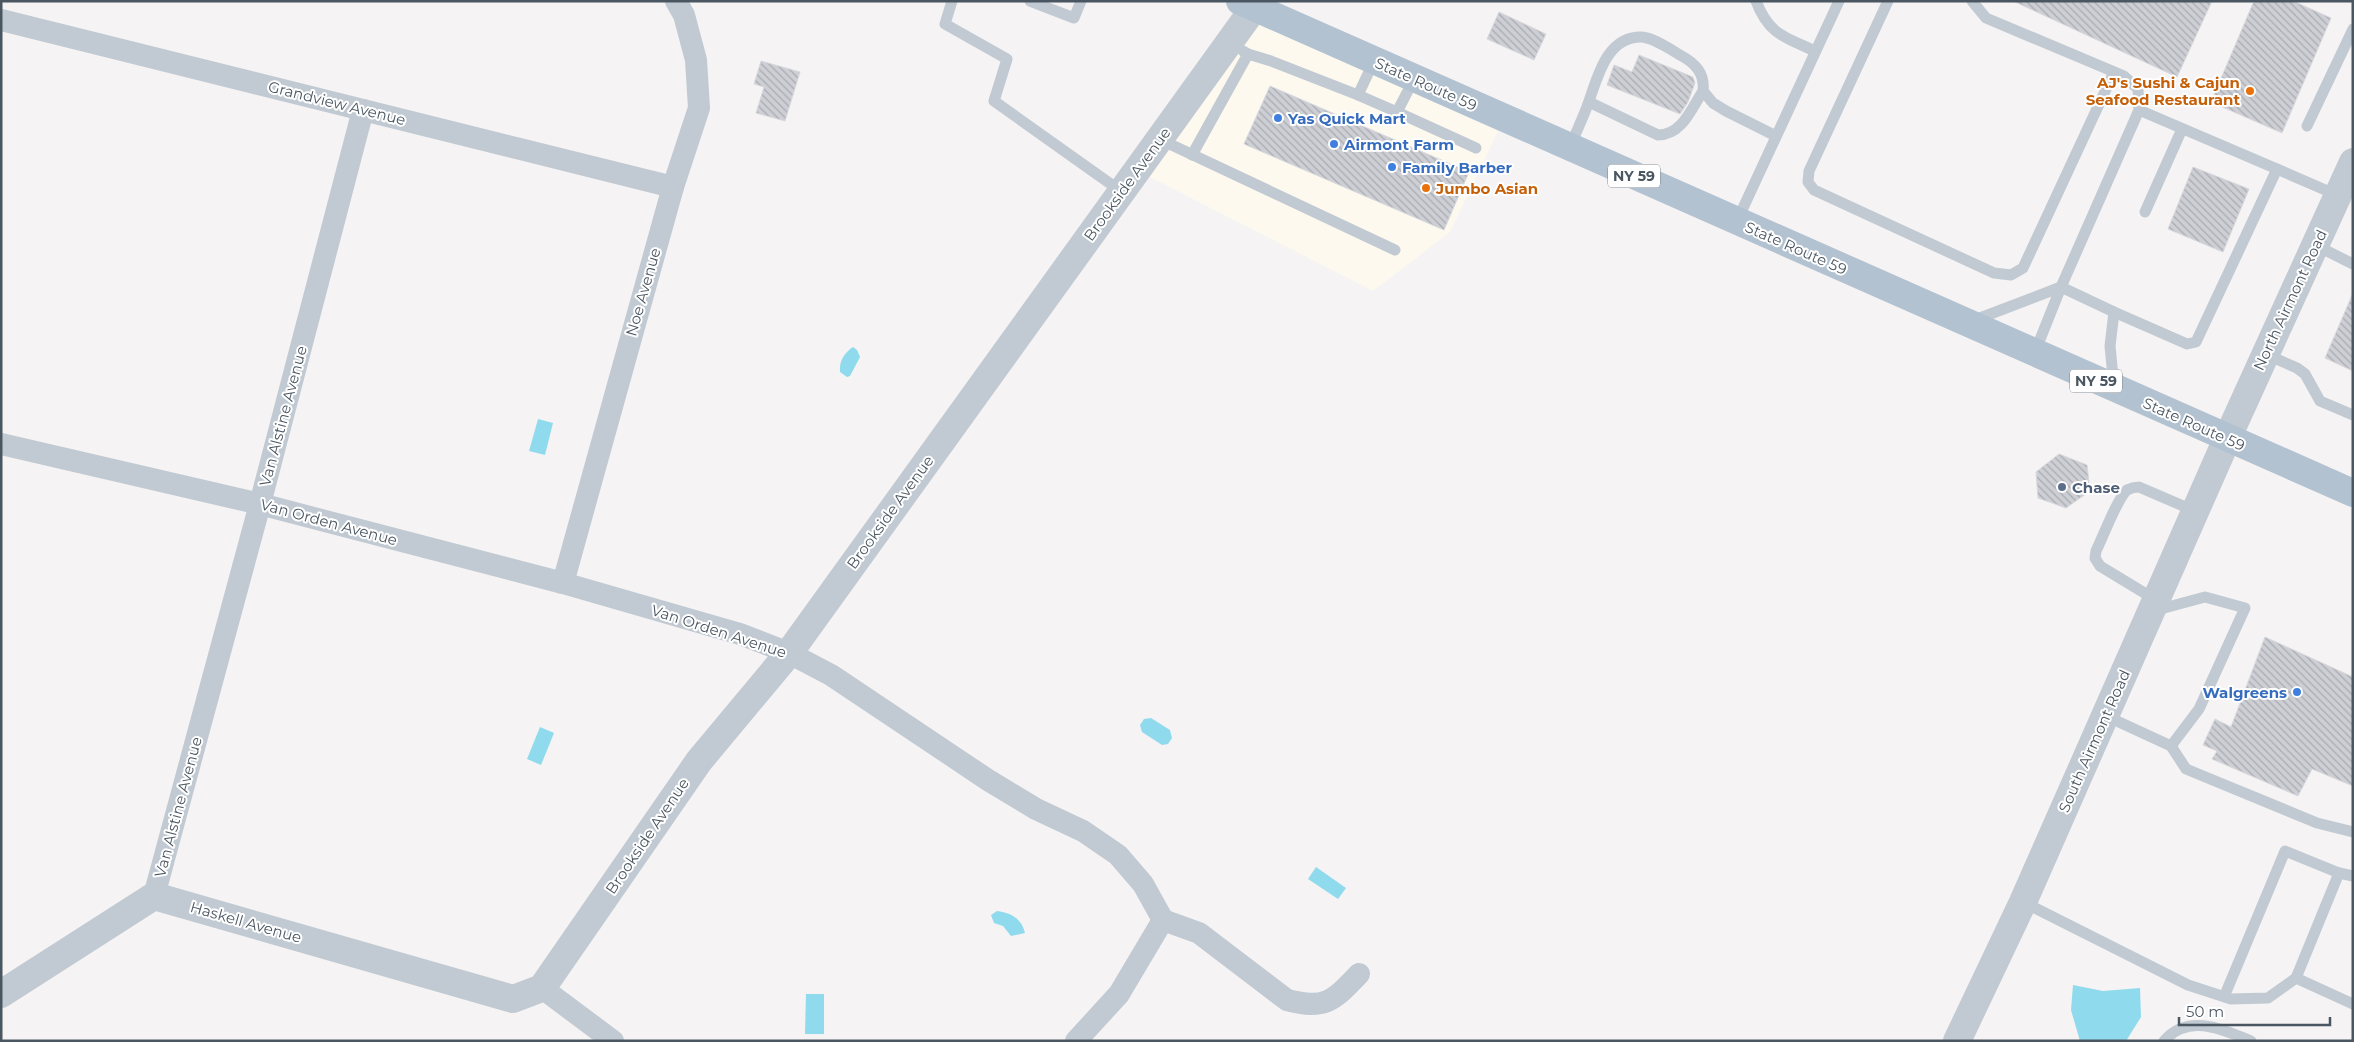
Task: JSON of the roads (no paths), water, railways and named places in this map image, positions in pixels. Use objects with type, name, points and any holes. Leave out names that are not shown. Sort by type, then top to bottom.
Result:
[{"type":"main road","name":"State Route 59","points":[[1247,4],[2227,439],[2353,493]]},
{"type":"street","name":"Noe Avenue","points":[[562,583],[673,186],[699,108],[696,60],[684,15],[676,1]]},
{"type":"street","name":"Brookside Avenue","points":[[542,988],[699,761],[789,653],[1159,139],[1238,48],[1247,4]]},
{"type":"street","name":"Grandview Avenue","points":[[1,20],[673,186]]},
{"type":"street","name":"Van Alstine Avenue","points":[[154,896],[260,504],[363,110]]},
{"type":"street","name":"North Airmont Road","points":[[2227,439],[2353,162]]},
{"type":"street","name":"South Airmont Road","points":[[1957,1041],[2023,902],[2227,439]]},
{"type":"street","name":"Van Orden Avenue","points":[[1,444],[260,504],[562,583],[740,634],[789,653],[831,675],[988,780],[1036,809],[1083,831],[1118,855],[1143,884],[1163,920]]},
{"type":"street","points":[[1,994],[154,896]]},
{"type":"street","name":"Haskell Avenue","points":[[154,896],[513,999],[542,988]]},
{"type":"street","points":[[1076,1041],[1119,994],[1163,920],[1199,933],[1287,1000],[1301,1004],[1326,1003],[1337,997],[1359,974]]},
{"type":"street","points":[[542,988],[613,1041]]},
{"type":"lane","points":[[952,1],[945,24],[1007,59],[994,101],[1122,192]]},
{"type":"lane","points":[[1030,1],[1074,18],[1081,1]]},
{"type":"lane","points":[[1756,1],[1762,18],[1771,29],[1815,52]]},
{"type":"lane","points":[[1736,221],[1838,1]]},
{"type":"lane","points":[[1888,1],[1809,171],[1808,182],[1814,190],[1994,273],[2011,275],[2023,268],[2114,72]]},
{"type":"lane","points":[[1972,1],[1986,18],[2124,76],[2138,89],[2139,110],[2061,287],[2035,353]]},
{"type":"lane","points":[[2307,126],[2353,29]]},
{"type":"lane","points":[[1570,148],[1600,70],[1609,53],[1622,42],[1642,37],[1667,47],[1693,62],[1704,80],[1703,91],[1679,127],[1668,135],[1658,135],[1589,102]]},
{"type":"lane","points":[[1192,155],[1238,48],[1358,95],[1476,148]]},
{"type":"lane","points":[[1358,95],[1374,61]]},
{"type":"lane","points":[[1397,112],[1414,79]]},
{"type":"lane","points":[[1703,91],[1713,103],[1776,136]]},
{"type":"lane","points":[[2139,110],[2338,195]]},
{"type":"lane","points":[[2145,212],[2182,129]]},
{"type":"lane","points":[[1159,139],[1395,250]]},
{"type":"lane","points":[[1966,323],[2061,287],[2187,344],[2196,342],[2277,169]]},
{"type":"lane","points":[[2315,245],[2353,264]]},
{"type":"lane","points":[[2114,312],[2110,346],[2114,389]]},
{"type":"lane","points":[[2265,354],[2297,368],[2305,374],[2320,401],[2353,415]]},
{"type":"lane","points":[[2171,746],[2199,709],[2245,608],[2205,597],[2154,605],[2100,566],[2095,558],[2096,551],[2115,509],[2126,491],[2139,487],[2195,511]]},
{"type":"lane","points":[[2106,716],[2171,746],[2186,769],[2317,823],[2353,832]]},
{"type":"lane","points":[[2224,997],[2285,850],[2339,873],[2353,876]]},
{"type":"lane","points":[[2023,902],[2188,986],[2231,999],[2268,998],[2296,978],[2339,873]]},
{"type":"lane","points":[[2296,978],[2353,1004]]},
{"type":"lane","points":[[2164,1041],[2171,1033],[2194,1024],[2226,1030],[2251,1041]]},
{"type":"water","points":[[853,347],[857,350],[860,357],[850,376],[847,377],[840,372],[840,364],[847,352]]},
{"type":"water","points":[[538,419],[553,423],[545,455],[529,451]]},
{"type":"water","points":[[1151,718],[1170,730],[1172,738],[1168,744],[1162,745],[1142,732],[1140,725],[1144,719]]},
{"type":"water","points":[[540,727],[554,733],[541,765],[527,759]]},
{"type":"water","points":[[1316,867],[1346,888],[1338,899],[1308,879]]},
{"type":"water","points":[[997,911],[1007,913],[1019,920],[1025,933],[1011,936],[1003,926],[994,923],[991,915]]},
{"type":"water","points":[[2073,985],[2103,991],[2140,988],[2141,1017],[2126,1041],[2080,1041],[2071,1010]]},
{"type":"water","points":[[806,994],[824,994],[824,1034],[805,1034]]},
{"type":"place","name":"AJ's Sushi & Cajun Seafood Restaurant","points":[[2250,91]]},
{"type":"place","name":"Yas Quick Mart","points":[[1278,118]]},
{"type":"place","name":"Airmont Farm","points":[[1334,144]]},
{"type":"place","name":"Family Barber","points":[[1392,167]]},
{"type":"place","name":"Jumbo Asian","points":[[1426,188]]},
{"type":"place","name":"Chase","points":[[2062,487]]},
{"type":"place","name":"Walgreens","points":[[2297,692]]}]
